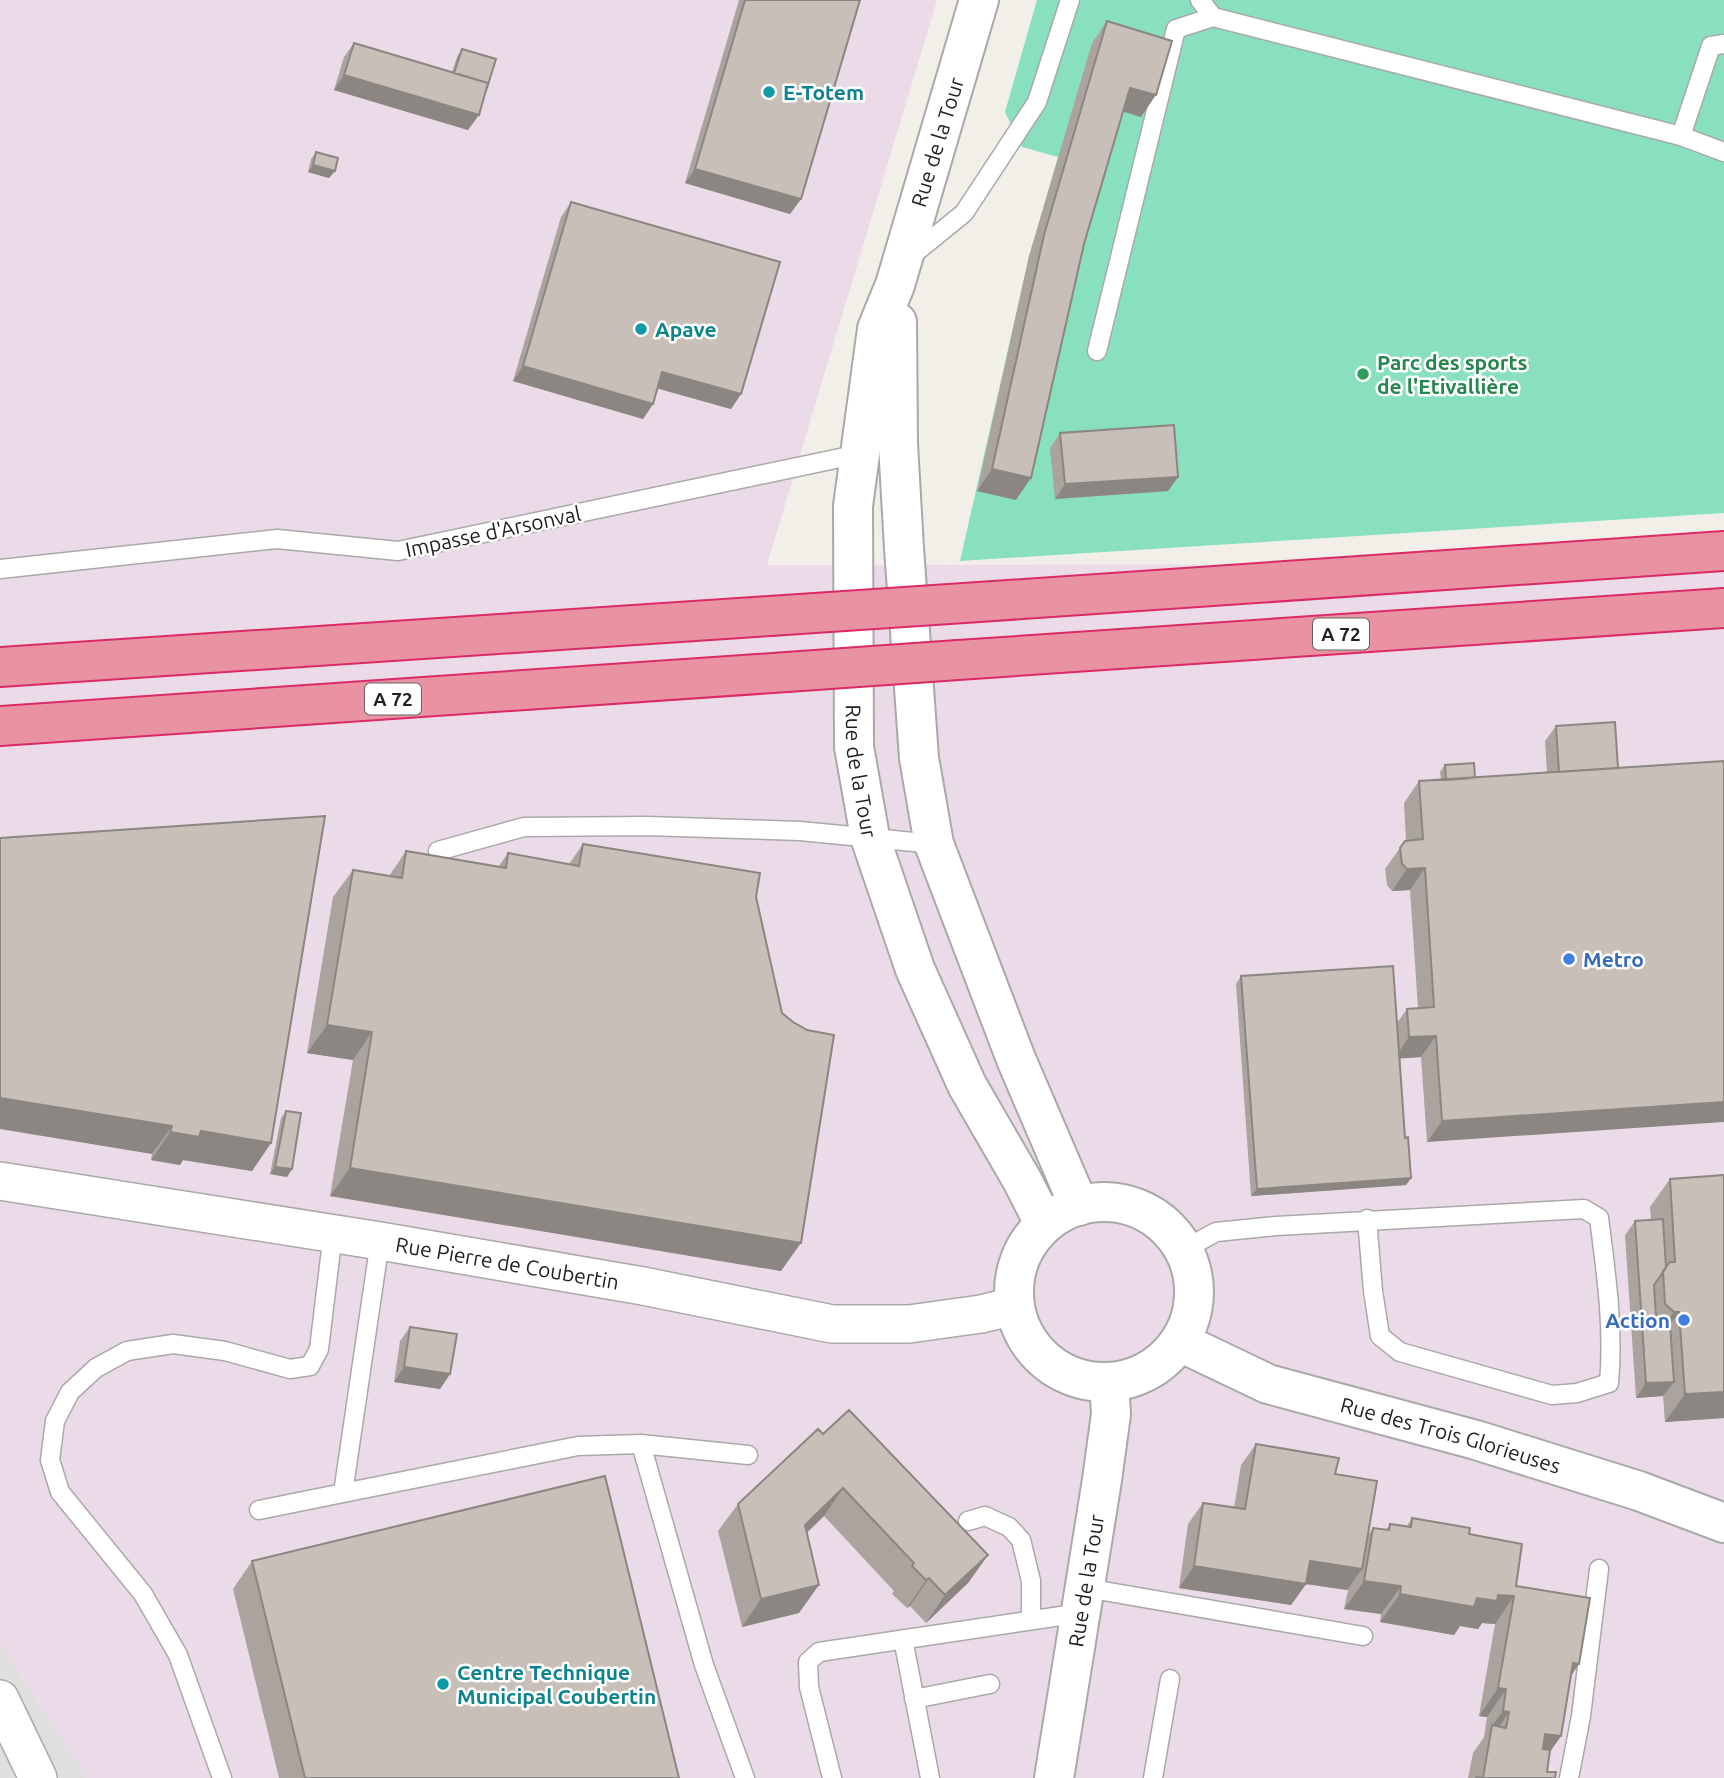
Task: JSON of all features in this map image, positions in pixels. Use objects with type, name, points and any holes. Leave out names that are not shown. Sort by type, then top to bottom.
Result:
[{"type":"highway","points":[[0,667],[1724,551]]},
{"type":"highway","name":"A 72","points":[[0,726],[1724,608]]},
{"type":"street","name":"Rue de la Tour","points":[[979,0],[897,275],[877,329],[853,506],[854,747],[870,837],[920,980],[967,1085],[1023,1180],[1044,1223]]},
{"type":"street","name":"Rue de la Tour","points":[[897,275],[898,444],[919,758],[934,844],[1016,1059],[1079,1206]]},
{"type":"street","name":"Rue Pierre de Coubertin","points":[[0,1181],[333,1233],[643,1286],[832,1324],[909,1324],[981,1314],[1015,1306]]},
{"type":"street","points":[[1119,1203],[1144,1212],[1167,1227],[1184,1250],[1192,1272],[1194,1296],[1190,1320],[1180,1342],[1161,1363],[1137,1376],[1109,1382],[1083,1380],[1058,1370],[1038,1353],[1023,1331],[1015,1306],[1015,1278],[1024,1251],[1044,1223],[1079,1206],[1119,1203]]},
{"type":"street","name":"Rue des Trois Glorieuses","points":[[1180,1342],[1268,1384],[1501,1448],[1639,1491],[1724,1523]]},
{"type":"street","name":"Rue de la Tour","points":[[1054,1778],[1111,1414],[1109,1382]]},
{"type":"street","points":[[0,1699],[38,1778]]},
{"type":"lane","points":[[897,275],[964,213],[1037,102],[1070,0]]},
{"type":"lane","points":[[1200,0],[1213,17]]},
{"type":"lane","points":[[1097,351],[1176,29],[1213,17],[1681,136],[1724,152]]},
{"type":"lane","points":[[1681,136],[1711,46],[1724,44]]},
{"type":"lane","name":"Impasse d'Arsonval","points":[[0,569],[277,539],[398,551],[898,444]]},
{"type":"lane","points":[[438,851],[524,827],[800,831],[934,844]]},
{"type":"lane","points":[[1184,1250],[1216,1232],[1367,1219],[1584,1209],[1600,1217],[1609,1301],[1609,1383],[1577,1393],[1552,1395],[1400,1352],[1380,1336],[1367,1219]]},
{"type":"lane","points":[[222,1778],[178,1655],[143,1594],[60,1492],[50,1460],[55,1421],[70,1392],[96,1368],[127,1351],[173,1344],[225,1351],[290,1369],[310,1366],[319,1349],[333,1233]]},
{"type":"lane","points":[[343,1493],[380,1241]]},
{"type":"lane","points":[[641,1444],[704,1665],[745,1778]]},
{"type":"lane","points":[[259,1510],[578,1446],[641,1444],[748,1455]]},
{"type":"lane","points":[[968,1521],[985,1517],[1009,1527],[1021,1539],[1031,1581],[1031,1620]]},
{"type":"lane","points":[[1569,1778],[1581,1717],[1599,1569]]},
{"type":"lane","points":[[832,1778],[809,1687],[808,1662],[819,1652],[1031,1620],[1083,1601],[1363,1636]]},
{"type":"lane","points":[[903,1639],[930,1778]]},
{"type":"lane","points":[[1153,1778],[1170,1679]]},
{"type":"lane","points":[[914,1699],[990,1684]]},
{"type":"shaded area","points":[[0,0],[937,0],[767,565],[1724,564],[1724,1778],[87,1778],[0,1643]]},
{"type":"shaded area","points":[[0,1643],[87,1778],[0,1778]]},
{"type":"green space","name":"Parc des sports de l'Etivallière","points":[[1037,0],[1724,0],[1724,513],[960,561],[1029,257],[1058,157],[1022,147],[1005,112]]},
{"type":"building","name":"E-Totem","points":[[745,0],[860,0],[801,199],[695,169]]},
{"type":"building","points":[[1107,21],[1172,41],[1156,95],[1130,88],[1084,244],[1031,478],[992,469],[1044,235]]},
{"type":"building","points":[[354,43],[488,83],[479,115],[344,75]]},
{"type":"building","points":[[462,49],[496,59],[486,91],[488,83],[454,73]]},
{"type":"building","points":[[316,152],[338,158],[335,171],[313,165]]},
{"type":"building","name":"Apave","points":[[571,202],[780,262],[741,394],[662,372],[653,404],[523,366]]},
{"type":"building","points":[[1174,425],[1178,477],[1065,484],[1060,433]]},
{"type":"building","points":[[1615,722],[1618,768],[1559,772],[1556,726]]},
{"type":"building","name":"Metro","points":[[1724,761],[1724,1102],[1442,1121],[1436,1036],[1409,1037],[1407,1009],[1434,1007],[1425,868],[1407,869],[1402,864],[1400,848],[1405,841],[1423,839],[1419,781]]},
{"type":"building","points":[[1474,763],[1475,778],[1446,780],[1445,765]]},
{"type":"building","points":[[325,816],[271,1143],[201,1131],[199,1137],[170,1132],[172,1126],[0,1098],[0,838]]},
{"type":"building","points":[[583,844],[760,873],[756,897],[782,1013],[807,1030],[834,1035],[801,1243],[350,1168],[372,1032],[327,1025],[353,870],[402,878],[406,851],[506,868],[508,853],[579,866]]},
{"type":"building","points":[[1393,966],[1405,1138],[1408,1137],[1411,1178],[1257,1189],[1241,976]]},
{"type":"building","points":[[286,1111],[301,1113],[292,1169],[275,1167]]},
{"type":"building","name":"Action","points":[[1724,1175],[1724,1392],[1685,1394],[1679,1312],[1674,1312],[1665,1304],[1663,1271],[1670,1262],[1675,1262],[1670,1179]]},
{"type":"building","points":[[1663,1219],[1666,1268],[1654,1285],[1656,1317],[1664,1325],[1670,1325],[1674,1382],[1646,1383],[1635,1221]]},
{"type":"building","points":[[410,1327],[457,1334],[450,1374],[404,1367]]},
{"type":"building","points":[[849,1410],[988,1555],[945,1595],[929,1578],[926,1580],[912,1566],[914,1563],[843,1488],[805,1525],[819,1585],[761,1599],[738,1504],[818,1429],[823,1434]]},
{"type":"building","points":[[1256,1444],[1339,1458],[1335,1474],[1377,1481],[1362,1569],[1310,1561],[1306,1584],[1194,1566],[1203,1503],[1245,1509]]},
{"type":"building","name":"Centre Technique Municipal Coubertin","points":[[605,1476],[679,1778],[305,1778],[252,1561]]},
{"type":"building","points":[[1412,1518],[1470,1528],[1469,1534],[1522,1544],[1516,1586],[1590,1598],[1579,1664],[1573,1663],[1561,1736],[1545,1734],[1543,1749],[1550,1750],[1547,1772],[1556,1772],[1555,1778],[1483,1778],[1492,1725],[1506,1728],[1509,1712],[1503,1711],[1506,1689],[1498,1688],[1514,1596],[1498,1595],[1497,1601],[1477,1598],[1474,1607],[1400,1594],[1401,1586],[1364,1581],[1373,1528],[1389,1530],[1390,1524],[1411,1527]]},
{"type":"place","name":"E-Totem","points":[[769,92]]},
{"type":"place","name":"Apave","points":[[641,329]]},
{"type":"place","name":"Parc des sports de l'Etivallière","points":[[1363,374]]},
{"type":"place","name":"Metro","points":[[1569,959]]},
{"type":"place","name":"Action","points":[[1684,1320]]},
{"type":"place","name":"Centre Technique Municipal Coubertin","points":[[443,1684]]}]
